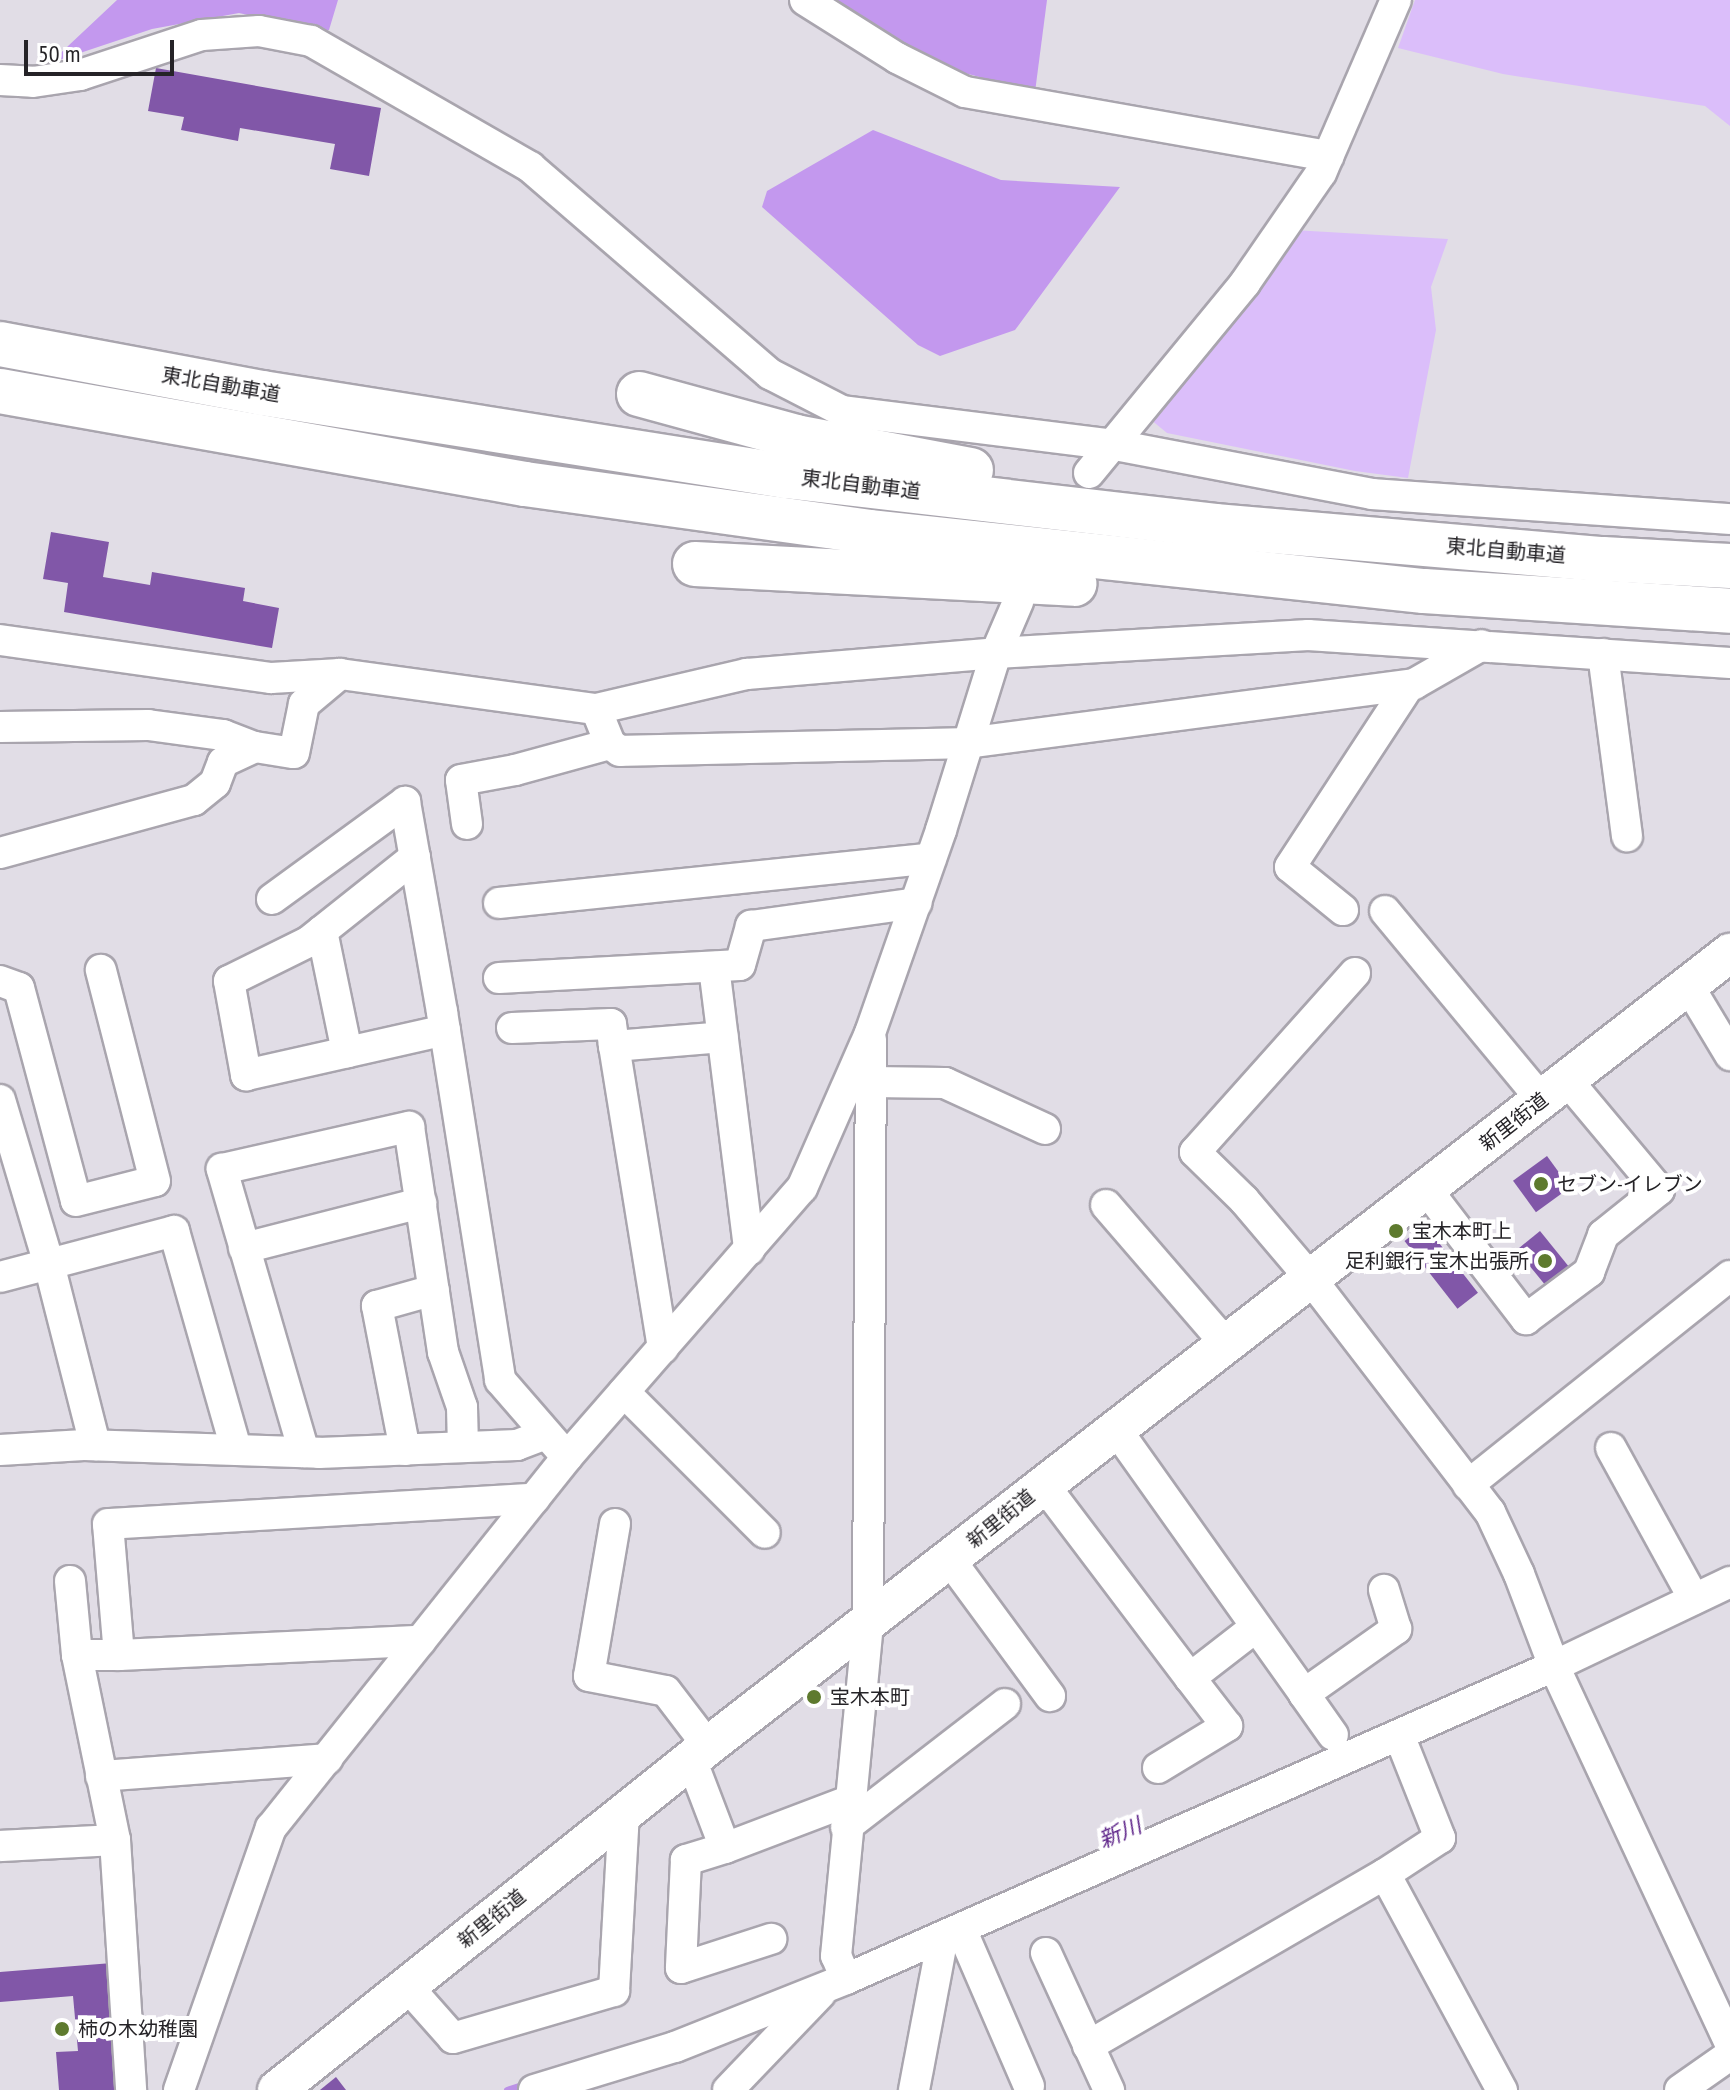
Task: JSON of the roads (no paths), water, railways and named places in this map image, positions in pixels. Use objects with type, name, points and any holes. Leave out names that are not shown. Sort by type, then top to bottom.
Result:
[{"type":"highway","name":"東北自動車道","points":[[0,344],[262,393],[770,474],[1215,526],[1603,559],[1730,566]]},
{"type":"highway","points":[[0,391],[478,476],[778,520],[1081,557],[1424,591],[1730,611]]},
{"type":"highway","points":[[639,394],[796,437],[872,454],[1087,490],[1215,526]]},
{"type":"highway","points":[[695,564],[1218,593],[1424,591]]},
{"type":"main road","name":"新里街道","points":[[277,2090],[700,1752],[1730,953]]},
{"type":"street","points":[[805,0],[897,58],[965,92],[1328,156]]},
{"type":"street","points":[[1089,473],[1245,283],[1328,156],[1396,0]]},
{"type":"street","points":[[0,80],[33,82],[80,75],[202,35],[259,31],[311,41],[530,167],[770,374],[842,411],[1115,445],[1372,494],[1730,519]]},
{"type":"street","points":[[179,2090],[271,1828],[567,1457],[802,1188],[870,1033],[931,858],[996,653],[1018,602]]},
{"type":"street","points":[[0,640],[271,678],[340,674],[596,709],[747,674],[996,653],[1308,635],[1730,663]]},
{"type":"street","points":[[596,709],[610,744],[620,751],[967,743],[1409,685],[1482,645]]},
{"type":"street","points":[[1603,654],[1627,836]]},
{"type":"street","points":[[0,727],[148,725],[223,735],[255,747],[294,753],[304,704],[340,674]]},
{"type":"street","points":[[1343,910],[1290,867],[1409,685]]},
{"type":"street","points":[[467,824],[461,780],[515,770],[610,744]]},
{"type":"street","points":[[0,853],[194,800],[215,783],[223,762],[255,747]]},
{"type":"street","points":[[272,899],[405,802],[445,1030],[500,1380],[567,1457]]},
{"type":"street","points":[[415,857],[308,942],[229,981],[246,1075],[445,1030]]},
{"type":"street","points":[[499,903],[931,858]]},
{"type":"street","points":[[499,978],[740,965],[751,926],[916,903]]},
{"type":"street","points":[[1385,911],[1554,1090],[1659,1190],[1603,1235],[1589,1272],[1526,1319],[1427,1190]]},
{"type":"street","points":[[322,931],[347,1052]]},
{"type":"street","points":[[0,959],[4,971],[0,979],[19,988],[76,1201],[155,1181],[101,970]]},
{"type":"street","points":[[714,967],[749,1250]]},
{"type":"street","points":[[1355,973],[1195,1152],[1244,1200],[1311,1279],[1490,1512],[1514,1561],[1549,1656],[1730,2044]]},
{"type":"street","points":[[1688,985],[1730,1055]]},
{"type":"street","points":[[512,1028],[611,1024],[663,1348]]},
{"type":"street","points":[[728,2090],[837,1974],[848,1814],[868,1623],[870,1033]]},
{"type":"street","points":[[614,1046],[723,1037]]},
{"type":"street","points":[[872,1082],[945,1083],[1045,1129]]},
{"type":"street","points":[[0,1100],[49,1264],[95,1445]]},
{"type":"street","points":[[304,1452],[222,1169],[409,1127],[443,1352],[462,1407],[463,1447]]},
{"type":"street","points":[[244,1248],[421,1203]]},
{"type":"street","points":[[1106,1205],[1226,1344]]},
{"type":"street","points":[[0,1277],[174,1231],[236,1449]]},
{"type":"street","points":[[1468,1485],[1730,1276]]},
{"type":"street","points":[[405,1450],[377,1306],[434,1290]]},
{"type":"street","points":[[624,1392],[765,1533]]},
{"type":"street","points":[[1116,1429],[1333,1735]]},
{"type":"street","points":[[0,1450],[95,1445],[304,1452],[405,1450],[517,1445],[546,1434]]},
{"type":"street","points":[[1611,1448],[1694,1599]]},
{"type":"street","points":[[1044,1485],[1227,1726],[1158,1768]]},
{"type":"street","points":[[119,1655],[108,1524],[534,1499]]},
{"type":"street","points":[[615,1524],[589,1676],[666,1691],[700,1752],[725,1848]]},
{"type":"street","points":[[950,1560],[1050,1696]]},
{"type":"street","points":[[70,1581],[77,1655],[115,1840],[131,2090]]},
{"type":"street","points":[[534,2090],[675,2047],[837,1974],[952,1933],[1399,1735],[1549,1656],[1730,1582]]},
{"type":"street","points":[[1304,1694],[1396,1629],[1384,1590]]},
{"type":"street","points":[[1190,1678],[1256,1627]]},
{"type":"street","points":[[77,1655],[421,1641]]},
{"type":"street","points":[[771,1939],[681,1968],[686,1860],[848,1814],[1005,1704]]},
{"type":"street","points":[[1088,2046],[1385,1874],[1440,1838],[1399,1735]]},
{"type":"street","points":[[101,1776],[327,1759]]},
{"type":"street","points":[[407,1986],[453,2038],[614,1991],[624,1813]]},
{"type":"street","points":[[0,1846],[115,1840]]},
{"type":"street","points":[[1385,1874],[1502,2090]]},
{"type":"street","points":[[952,1933],[1029,2086]]},
{"type":"street","points":[[914,2090],[952,1933]]},
{"type":"street","points":[[1046,1953],[1109,2090]]},
{"type":"street","points":[[1680,2090],[1730,2055]]},
{"type":"waterway","name":"新川","points":[[507,2090],[526,2084]]},
{"type":"place","name":"セブン-イレブン","points":[[1541,1184]]},
{"type":"place","name":"宝木本町上","points":[[1396,1231]]},
{"type":"place","name":"足利銀行 宝木出張所","points":[[1545,1261]]},
{"type":"place","name":"宝木本町","points":[[814,1697]]},
{"type":"place","name":"柿の木幼稚園","points":[[62,2029]]}]
